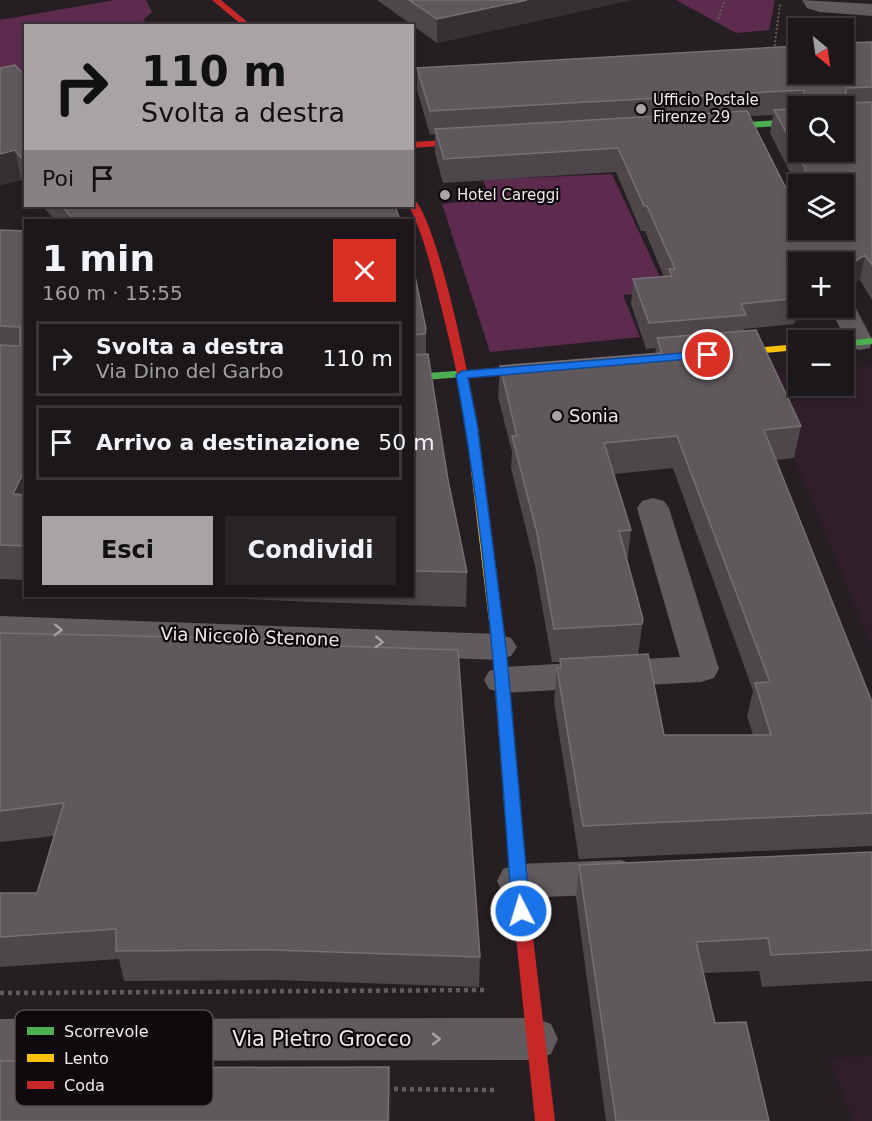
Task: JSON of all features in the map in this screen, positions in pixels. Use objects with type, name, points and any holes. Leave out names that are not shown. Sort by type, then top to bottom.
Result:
[{"type":"street","points":[[216,0],[246,24]]},
{"type":"street","points":[[812,2],[872,10]]},
{"type":"street","points":[[693,128],[757,135],[788,125]]},
{"type":"street","points":[[414,144],[495,140]]},
{"type":"street","points":[[414,206],[431,245],[471,423],[501,663],[518,881],[546,1121]]},
{"type":"street","points":[[848,318],[858,342]]},
{"type":"street","points":[[705,355],[788,348]]},
{"type":"street","points":[[414,378],[555,367]]},
{"type":"street","name":"Via Niccolò Stenone","points":[[0,628],[501,663],[701,669],[653,508]]},
{"type":"street","points":[[518,881],[652,875]]},
{"type":"street","name":"Via Pietro Grocco","points":[[213,1040],[535,1039]]},
{"type":"street","name":"Via Pietro Grocco","points":[[0,1040],[15,1040]]},
{"type":"path","points":[[718,19],[725,0]]},
{"type":"path","points":[[780,0],[774,52],[782,51]]},
{"type":"path","points":[[0,993],[485,990]]},
{"type":"path","points":[[376,1089],[505,1090]]},
{"type":"shaded area","points":[[115,0],[146,0],[152,12],[143,20],[149,24],[24,24],[24,72],[0,78],[0,20]]},
{"type":"shaded area","points":[[676,0],[775,0],[769,30],[736,33]]},
{"type":"shaded area","points":[[612,174],[667,292],[623,295],[640,337],[490,352],[442,204],[490,198],[483,180]]},
{"type":"shaded area","points":[[872,366],[872,647],[794,458],[757,376],[788,373],[788,396],[854,396],[854,368]]},
{"type":"shaded area","points":[[872,1056],[872,1121],[853,1121],[829,1058]]},
{"type":"building","points":[[409,0],[527,0],[437,19]]},
{"type":"building","points":[[872,42],[872,87],[846,88],[846,96],[804,96],[804,90],[430,111],[417,68],[788,47],[788,84],[854,84],[854,43]]},
{"type":"building","points":[[15,65],[24,75],[24,161],[15,150],[0,154],[0,68]]},
{"type":"building","points":[[872,102],[872,265],[865,255],[854,262],[854,252],[788,252],[788,299],[741,304],[746,315],[649,323],[633,279],[672,276],[669,269],[675,269],[618,148],[444,159],[435,129],[747,111],[788,192],[788,240],[854,240],[854,174],[805,174],[802,162],[854,162],[854,103]]},
{"type":"building","points":[[788,109],[788,136],[774,110]]},
{"type":"building","points":[[63,207],[395,207],[400,219],[73,219]]},
{"type":"building","points":[[0,230],[24,231],[24,471],[13,494],[24,495],[24,546],[0,545],[0,345],[20,346],[20,327],[0,326]]},
{"type":"building","points":[[414,272],[426,329],[425,334],[414,335]]},
{"type":"building","points":[[756,330],[801,426],[764,430],[872,702],[872,813],[583,826],[557,668],[561,668],[560,659],[648,654],[664,735],[771,735],[755,683],[770,682],[677,436],[604,443],[631,530],[619,531],[643,619],[642,624],[554,629],[537,533],[512,436],[517,436],[500,366],[662,353],[657,338]]},
{"type":"building","points":[[428,354],[448,480],[467,572],[414,571],[414,355]]},
{"type":"building","points":[[0,633],[310,640],[310,645],[458,650],[480,957],[272,950],[116,951],[116,929],[0,937],[0,893],[37,893],[64,803],[0,811]]},
{"type":"building","points":[[872,852],[872,950],[771,955],[768,938],[696,942],[715,1023],[746,1022],[769,1121],[616,1121],[579,865]]},
{"type":"building","points":[[0,1061],[15,1061],[15,1106],[213,1106],[213,1067],[389,1067],[388,1121],[0,1121]]},
{"type":"traffic: fast","points":[[710,127],[788,123]]},
{"type":"traffic: fast","points":[[854,343],[872,341]]},
{"type":"traffic: fast","points":[[414,378],[545,368]]},
{"type":"traffic: slow","points":[[722,354],[788,348]]},
{"type":"traffic: slow","points":[[472,428],[499,647],[518,879]]},
{"type":"traffic: jam","points":[[216,0],[246,24]]},
{"type":"traffic: jam","points":[[414,145],[479,141]]},
{"type":"traffic: jam","points":[[414,206],[436,266],[461,367],[472,428]]},
{"type":"traffic: jam","points":[[518,879],[545,1121]]},
{"type":"place","name":"Ufficio Postale Firenze 29","points":[[641,109]]},
{"type":"place","name":"Hotel Careggi","points":[[445,195]]},
{"type":"place","name":"Sonia","points":[[557,416]]},
{"type":"route","points":[[521,911],[499,647],[471,423],[462,375],[708,355]]}]
